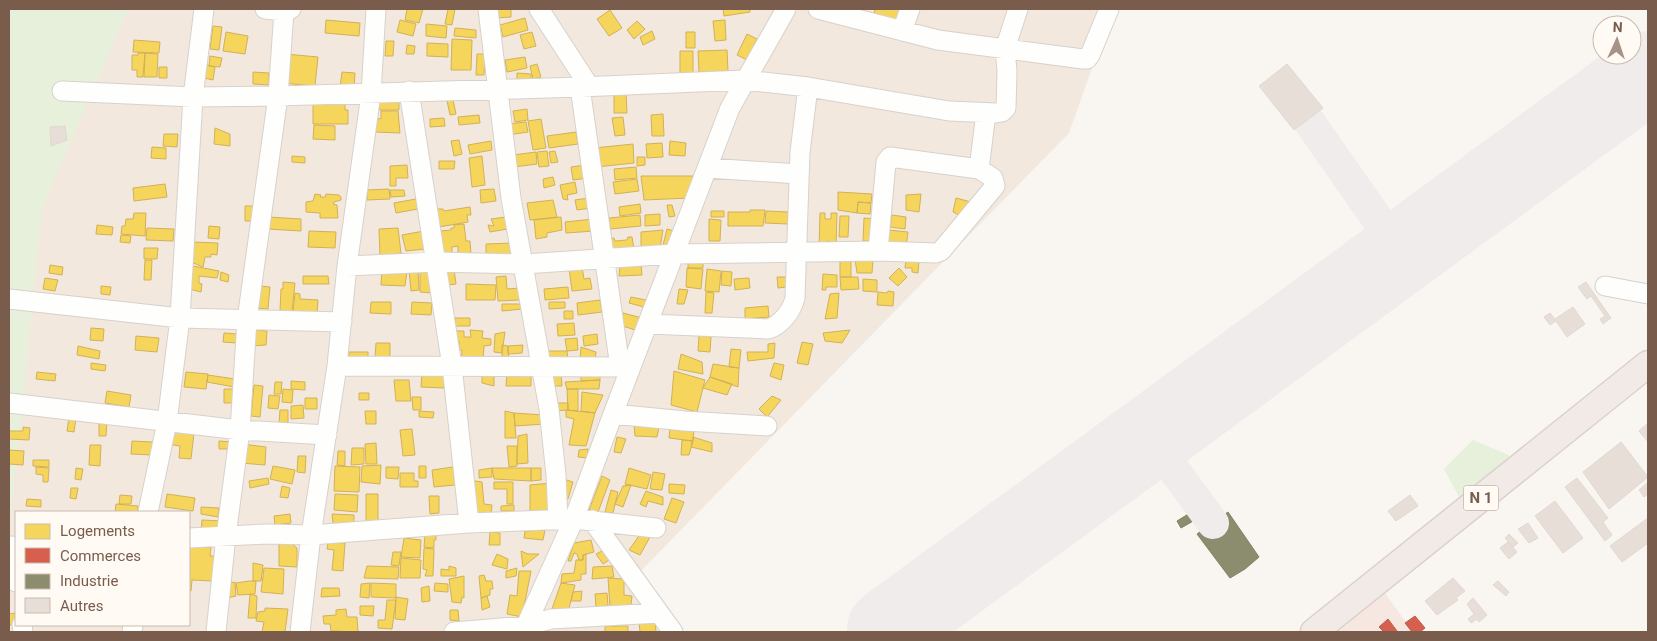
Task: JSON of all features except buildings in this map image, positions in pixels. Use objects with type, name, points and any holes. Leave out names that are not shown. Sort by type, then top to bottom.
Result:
[{"type":"highway","name":"N 1","points":[[1314,632],[1648,364]]},
{"type":"street","points":[[148,511],[167,422],[180,318],[193,97],[204,9]]},
{"type":"street","points":[[216,632],[240,430],[247,320],[288,10],[265,9]]},
{"type":"street","points":[[300,632],[311,535],[337,366],[347,266],[371,94],[376,9]]},
{"type":"street","points":[[488,9],[511,198],[542,366],[555,466],[575,520],[659,613],[672,632]]},
{"type":"street","points":[[540,9],[584,86],[605,258],[626,367]]},
{"type":"street","points":[[818,9],[938,40],[1087,59],[1109,9]]},
{"type":"street","points":[[902,31],[910,9]]},
{"type":"street","points":[[62,91],[193,97],[278,96],[745,80],[808,87],[926,108],[986,113],[1002,112],[1006,108],[1008,71],[1005,49],[1018,9]]},
{"type":"street","points":[[525,629],[575,520],[612,414],[626,367],[648,324],[730,108],[778,12]]},
{"type":"street","points":[[648,324],[761,330],[774,328],[793,305],[795,298],[799,174],[808,87]]},
{"type":"street","points":[[409,91],[452,366],[468,523]]},
{"type":"street","points":[[980,169],[986,113]]},
{"type":"street","points":[[347,266],[436,262],[524,264],[673,254],[796,254],[878,251],[928,254],[941,251],[995,186],[993,178],[980,169],[888,159],[886,162],[878,251]]},
{"type":"street","points":[[707,168],[799,174]]},
{"type":"street","points":[[1605,286],[1648,294]]},
{"type":"street","points":[[9,299],[180,318],[342,322]]},
{"type":"street","points":[[337,366],[626,367]]},
{"type":"street","points":[[9,403],[240,430],[327,435]]},
{"type":"street","points":[[612,414],[767,426]]},
{"type":"street","points":[[190,538],[311,535],[468,523],[575,520],[656,528]]},
{"type":"street","points":[[12,546],[15,573]]},
{"type":"street","points":[[454,632],[525,629],[550,619],[659,613]]},
{"type":"shaded area","points":[[125,9],[1113,9],[1069,133],[632,580],[669,632],[9,632],[9,302],[30,214]]},
{"type":"shaded area","points":[[1385,593],[1413,632],[1338,632]]},
{"type":"green space","points":[[9,9],[128,9],[42,208],[9,537]]},
{"type":"green space","points":[[1473,440],[1509,455],[1510,471],[1462,502],[1444,469]]},
{"type":"taxiway","points":[[1308,120],[1401,253]]},
{"type":"taxiway","points":[[1150,437],[1213,523]]},
{"type":"runway","points":[[888,629],[1648,72]]}]
